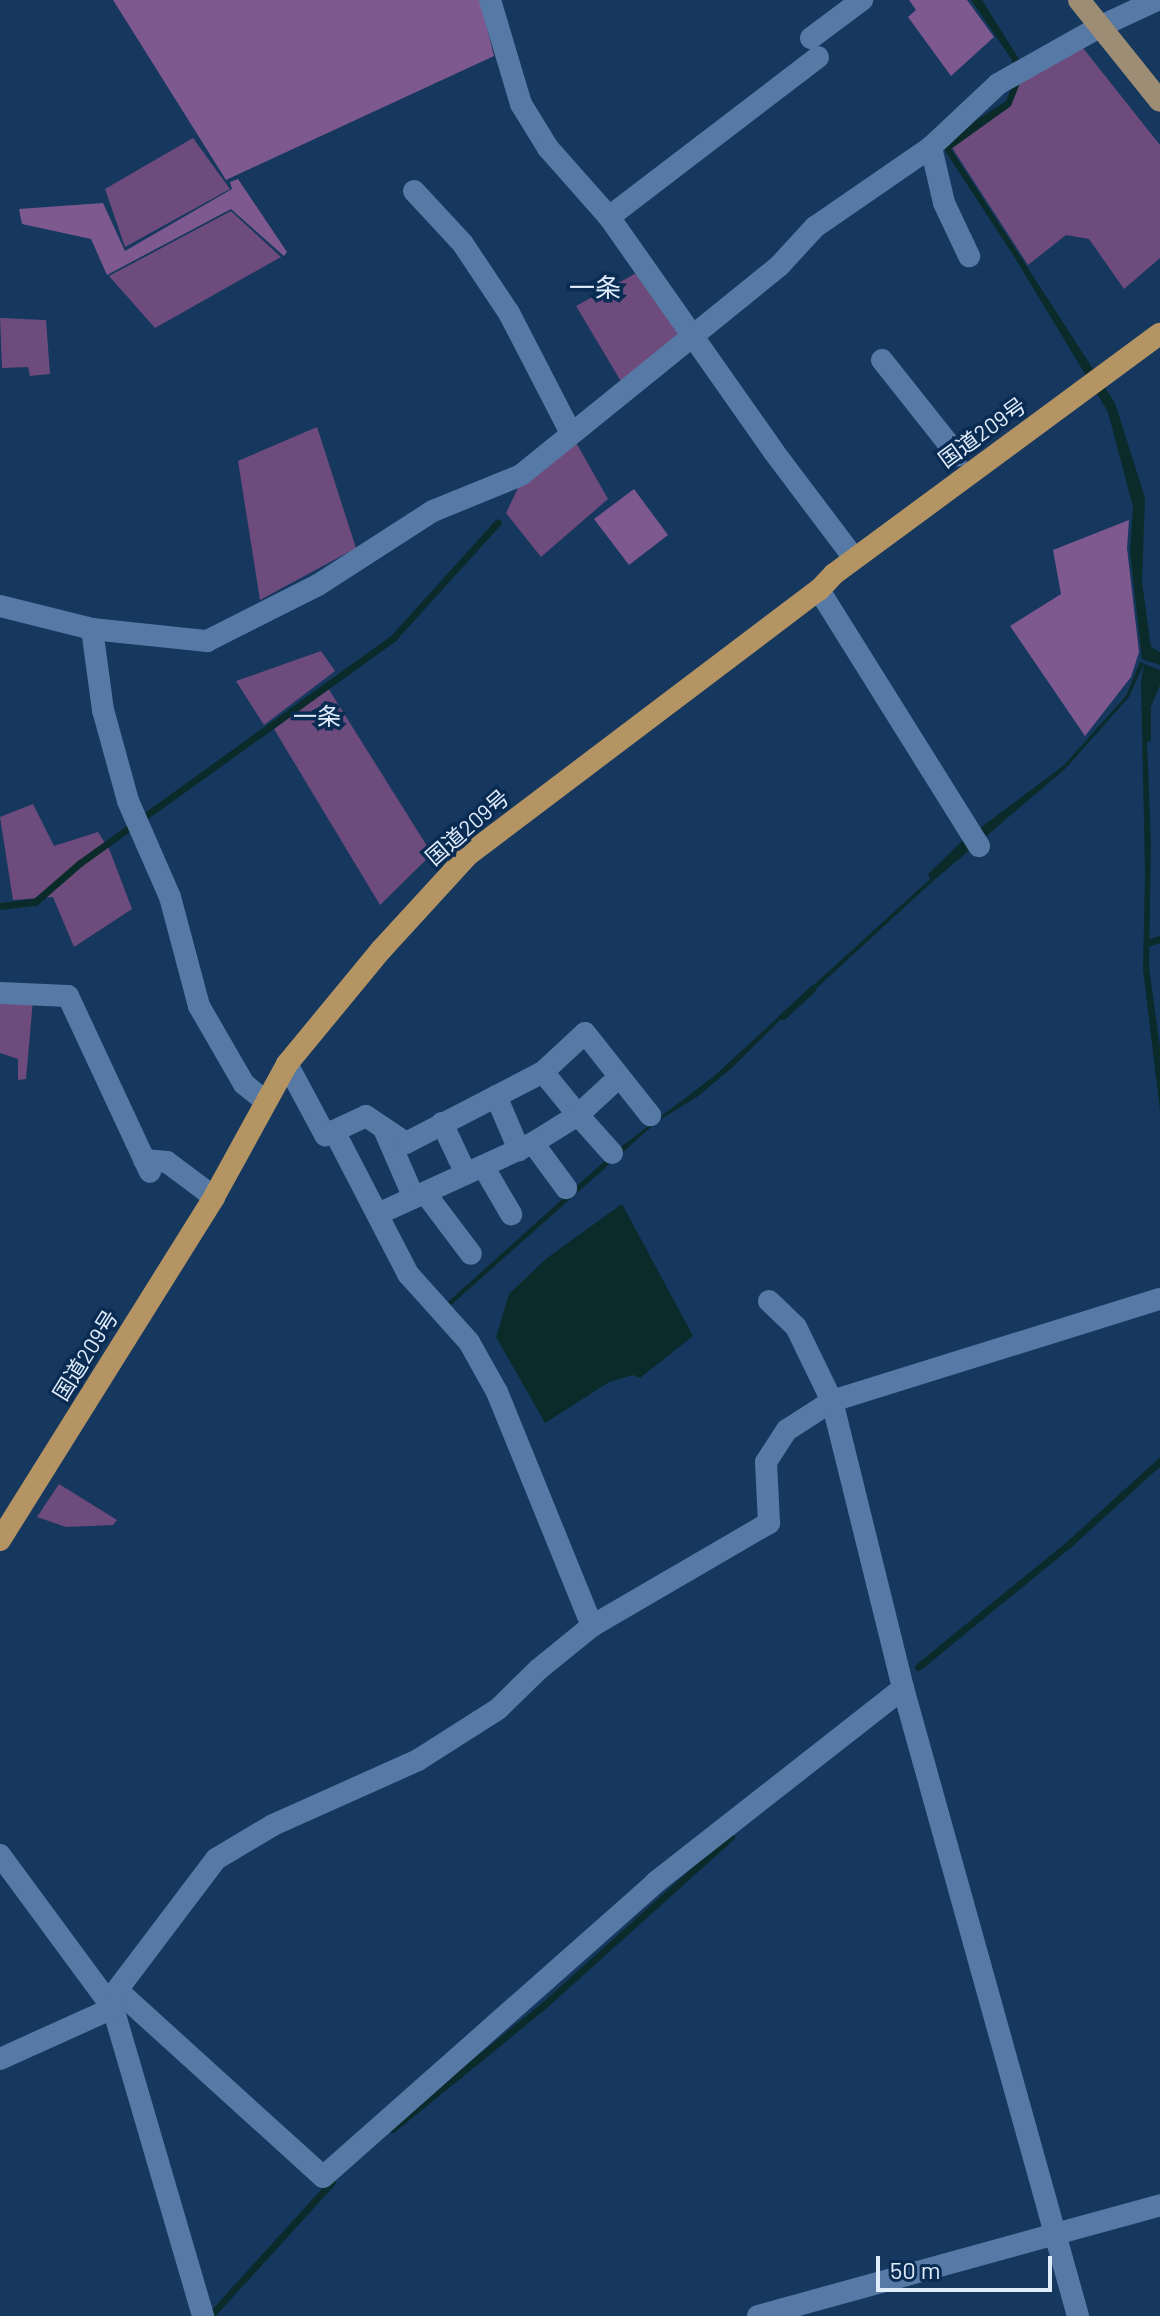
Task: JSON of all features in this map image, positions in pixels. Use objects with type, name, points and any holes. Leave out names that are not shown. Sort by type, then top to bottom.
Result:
[{"type":"highway","name":"国道209号","points":[[0,1540],[214,1197],[287,1064],[391,938],[468,855],[819,590],[854,558],[1160,334]]},
{"type":"main road","points":[[1079,0],[1160,101]]},
{"type":"street","points":[[490,0],[521,104],[548,148],[609,217],[774,452],[854,558]]},
{"type":"street","points":[[609,217],[815,48],[862,0]]},
{"type":"street","points":[[0,606],[92,629],[207,641],[318,585],[433,511],[521,475],[780,265],[815,227],[931,147],[998,84],[1099,27],[1157,0]]},
{"type":"street","points":[[931,147],[944,203],[969,256]]},
{"type":"street","points":[[414,191],[463,244],[509,313],[571,433]]},
{"type":"street","points":[[882,360],[958,456]]},
{"type":"street","points":[[819,590],[979,846]]},
{"type":"street","points":[[92,629],[103,710],[128,801],[170,897],[199,1006],[244,1084],[265,1101]]},
{"type":"street","points":[[0,993],[68,996],[147,1166],[167,1162],[214,1197]]},
{"type":"street","points":[[287,1064],[325,1135],[366,1116],[406,1143],[543,1072],[585,1033],[650,1115]]},
{"type":"street","points":[[543,1072],[612,1153]]},
{"type":"street","points":[[378,1214],[526,1146],[578,1115],[619,1077]]},
{"type":"street","points":[[496,1096],[526,1146],[566,1188]]},
{"type":"street","points":[[442,1123],[511,1214]]},
{"type":"street","points":[[383,1128],[419,1195],[471,1254]]},
{"type":"street","points":[[334,1131],[408,1274],[469,1342],[497,1392],[592,1626]]},
{"type":"street","points":[[0,2059],[115,1999],[216,1859],[273,1825],[418,1760],[498,1709],[539,1669],[592,1626],[769,1523],[766,1462],[787,1430],[832,1401],[1160,1299]]},
{"type":"street","points":[[769,1301],[796,1327],[832,1401],[903,1688],[1078,2316]]},
{"type":"street","points":[[0,1855],[115,1999],[323,2177],[656,1882],[903,1688]]},
{"type":"street","points":[[115,1999],[203,2316]]},
{"type":"street","points":[[758,2316],[1160,2205]]},
{"type":"shaded area","points":[[113,0],[480,0],[494,56],[226,180]]},
{"type":"shaded area","points":[[909,0],[967,0],[994,37],[951,76],[908,17],[916,10]]},
{"type":"shaded area","points":[[971,0],[982,0],[1019,59],[1022,78],[1011,106],[951,149],[1115,403],[1145,498],[1142,582],[1151,647],[1160,652],[1160,665],[1142,659],[1130,552],[1133,507],[1108,412],[1015,258],[944,149],[961,130],[1006,101],[1016,77],[1012,60]]},
{"type":"shaded area","points":[[1083,48],[1160,145],[1160,258],[1124,289],[1089,239],[1066,235],[1028,265],[951,146],[1010,103],[1024,75]]},
{"type":"shaded area","points":[[193,138],[230,189],[125,247],[105,189]]},
{"type":"shaded area","points":[[238,179],[287,252],[284,256],[231,209],[107,275],[91,239],[22,224],[19,209],[103,203],[125,251],[232,189],[230,182]]},
{"type":"shaded area","points":[[231,211],[281,257],[155,328],[109,276]]},
{"type":"shaded area","points":[[642,270],[680,336],[622,383],[576,306]]},
{"type":"shaded area","points":[[0,318],[46,320],[50,374],[30,376],[28,367],[2,368]]},
{"type":"shaded area","points":[[317,427],[356,548],[260,600],[238,461]]},
{"type":"shaded area","points":[[574,439],[608,499],[541,557],[506,513],[519,486]]},
{"type":"shaded area","points":[[634,489],[668,535],[629,565],[594,519]]},
{"type":"shaded area","points":[[1129,520],[1127,548],[1139,652],[1131,677],[1085,736],[1010,626],[1061,594],[1053,550]]},
{"type":"shaded area","points":[[321,651],[335,671],[264,725],[236,681]]},
{"type":"shaded area","points":[[1140,662],[1144,664],[1129,697],[1065,769],[932,882],[808,996],[805,993],[930,879],[928,874],[960,843],[1063,766],[1126,696]]},
{"type":"shaded area","points":[[1144,664],[1160,670],[1160,685],[1146,719],[1151,841],[1149,967],[1160,1047],[1160,1111],[1143,969],[1145,873],[1141,681]]},
{"type":"shaded area","points":[[328,688],[432,854],[380,905],[274,729]]},
{"type":"shaded area","points":[[33,804],[54,846],[98,832],[110,851],[132,909],[74,947],[53,897],[13,900],[0,817]]},
{"type":"shaded area","points":[[0,998],[33,1000],[26,1079],[18,1080],[18,1059],[0,1053]]},
{"type":"shaded area","points":[[787,1009],[790,1010],[735,1065],[697,1097],[659,1120],[451,1305],[448,1302],[618,1149],[713,1077]]},
{"type":"shaded area","points":[[622,1204],[693,1336],[640,1378],[633,1375],[609,1382],[545,1423],[496,1337],[509,1294],[547,1258]]},
{"type":"shaded area","points":[[59,1484],[117,1520],[113,1525],[66,1527],[37,1517]]},
{"type":"waterway","points":[[0,906],[35,902],[80,863],[393,638],[498,522]]},
{"type":"waterway","points":[[1147,710],[1147,738]]},
{"type":"waterway","points":[[1150,942],[1160,939]]},
{"type":"waterway","points":[[783,1016],[812,989]]},
{"type":"waterway","points":[[918,1667],[1071,1542],[1160,1461]]},
{"type":"waterway","points":[[392,2129],[543,2006],[731,1837]]},
{"type":"waterway","points":[[210,2316],[332,2182]]},
{"type":"district","name":"一条","points":[[595,287]]},
{"type":"district","name":"一条","points":[[317,716]]}]
